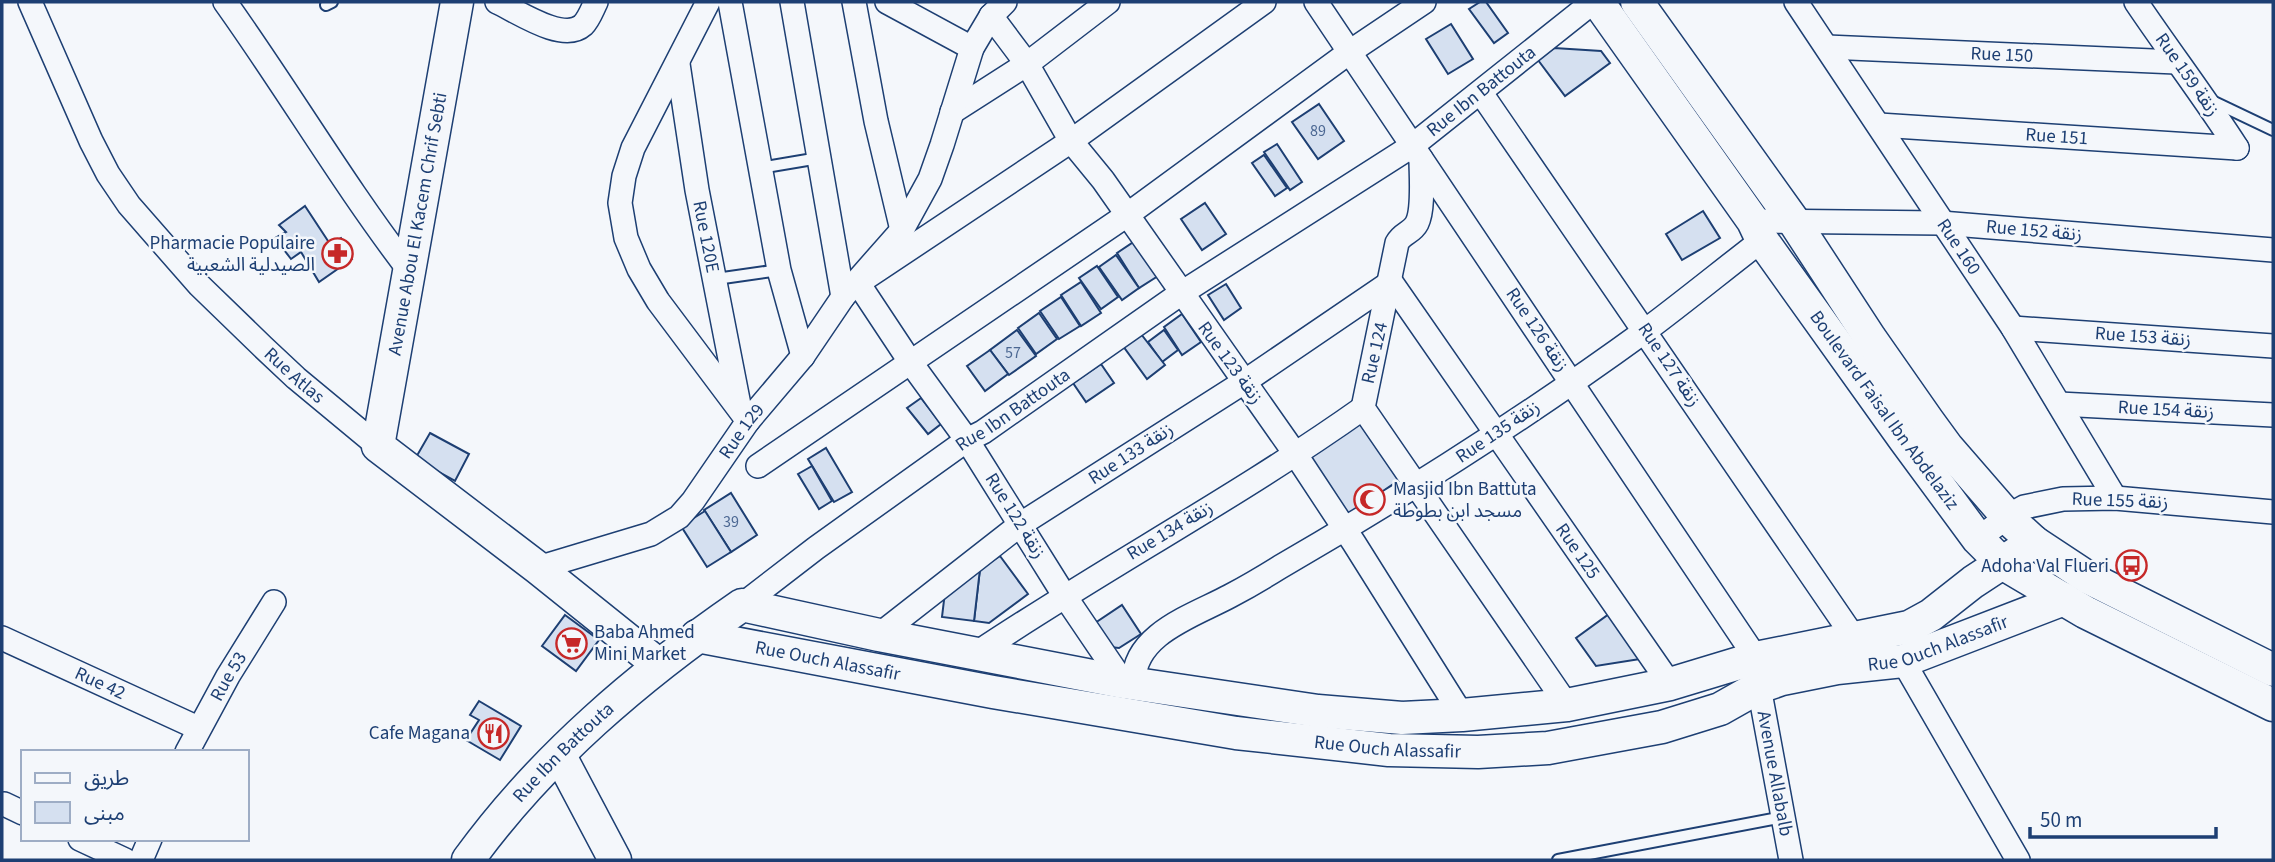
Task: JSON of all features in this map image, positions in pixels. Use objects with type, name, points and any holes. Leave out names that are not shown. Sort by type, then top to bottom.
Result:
[{"type":"street","name":"Rue Atlas","points":[[30,2],[108,174],[129,205],[183,268],[296,378],[378,446],[538,568],[659,665]]},
{"type":"street","points":[[225,2],[363,209],[410,270]]},
{"type":"street","name":"Avenue Abou El Kacem Chrif Sebti","points":[[378,446],[457,2]]},
{"type":"street","points":[[497,2],[541,24],[567,32],[582,26],[596,2]]},
{"type":"street","points":[[708,2],[633,148],[624,176],[620,203],[626,238],[639,269],[659,301],[744,416]]},
{"type":"street","points":[[730,2],[779,270],[803,356]]},
{"type":"street","points":[[792,2],[819,158],[851,290],[1071,141],[1264,2]]},
{"type":"street","points":[[854,2],[876,121],[902,230]]},
{"type":"street","points":[[887,2],[930,12],[972,48]]},
{"type":"street","points":[[952,112],[1027,64],[1108,2]]},
{"type":"street","name":"Rue 126 زنقة","points":[[1316,2],[1572,382],[1758,673]]},
{"type":"street","points":[[758,466],[1127,215],[1350,51],[1424,2]]},
{"type":"street","name":"Rue Ibn Battouta","points":[[468,860],[516,799],[589,725],[697,636],[967,440],[983,432],[1180,294],[1416,152],[1481,93],[1593,2]]},
{"type":"street","name":"Boulevard Faisal Ibn Abdelaziz","points":[[1598,2],[1905,440],[1978,539],[2002,563],[2085,612],[2273,705]]},
{"type":"street","name":"Boulevard Faisal Ibn Abdelaziz","points":[[1637,2],[1795,223],[1870,338],[1941,438],[2007,516],[2034,542],[2087,577],[2270,663]]},
{"type":"street","name":"Rue 160","points":[[1796,2],[2013,328],[2115,498]]},
{"type":"street","name":"Rue 159 زنقة","points":[[2136,2],[2237,148]]},
{"type":"street","name":"Rue 129","points":[[538,568],[640,538],[669,524],[693,501],[744,416],[803,356],[851,290],[902,230],[929,178],[972,48],[998,9]]},
{"type":"street","name":"Rue 123 زنقة","points":[[998,9],[1071,141],[1127,215],[1180,294],[1296,455],[1462,715]]},
{"type":"street","name":"Rue 150","points":[[1827,47],[2176,62]]},
{"type":"street","name":"Rue 120E","points":[[678,64],[697,190],[744,416]]},
{"type":"street","name":"Rue 127 زنقة","points":[[1481,93],[1855,639]]},
{"type":"street","name":"Rue 151","points":[[1879,125],[2237,148]]},
{"type":"street","name":"Rue 124","points":[[1416,152],[1419,217],[1411,232],[1399,240],[1363,408],[1567,705]]},
{"type":"street","name":"Rue 152 زنقة","points":[[1757,230],[1795,223],[1941,223],[2273,250]]},
{"type":"street","name":"Rue 135 زنقة","points":[[1128,682],[1146,648],[1170,626],[1230,596],[1344,530],[1497,434],[1645,330],[1757,230]]},
{"type":"street","name":"Rue 133 زنقة","points":[[879,635],[1021,524],[1244,382],[1391,282]]},
{"type":"street","name":"Rue 125","points":[[1391,282],[1670,684]]},
{"type":"street","name":"Rue 122 زنقة","points":[[851,290],[911,363],[967,440],[1064,595],[1128,682]]},
{"type":"street","name":"Rue 153 زنقة","points":[[2013,328],[2273,346]]},
{"type":"street","name":"Rue 154 زنقة","points":[[2059,404],[2273,415]]},
{"type":"street","name":"Rue 134 زنقة","points":[[977,653],[1064,595],[1296,455],[1363,408]]},
{"type":"street","name":"Rue 155 زنقة","points":[[1978,539],[2007,516],[2024,507],[2063,499],[2115,498],[2273,512]]},
{"type":"street","name":"Rue Ouch Alassafir","points":[[742,605],[879,635],[1128,682],[1318,712],[1402,718],[1567,705],[1670,684],[1758,673],[1855,639],[1909,627],[1931,615],[2034,542]]},
{"type":"street","name":"Rue Ouch Alassafir","points":[[1758,673],[1782,679],[1836,668],[1903,661],[2064,599]]},
{"type":"street","name":"Rue 53","points":[[188,750],[198,728],[274,602]]},
{"type":"street","name":"Rue Ouch Alassafir","points":[[697,636],[1163,722],[1236,733],[1429,752],[1548,748],[1628,735],[1720,709],[1758,673]]},
{"type":"street","name":"Rue 42","points":[[2,638],[198,728]]},
{"type":"street","points":[[1903,661],[2018,860]]},
{"type":"street","name":"Avenue Allabalb","points":[[1758,673],[1791,860]]},
{"type":"street","points":[[560,756],[615,860]]},
{"type":"street","points":[[84,841],[125,860]]},
{"type":"street","points":[[141,860],[149,841]]},
{"type":"lane","points":[[2204,97],[2273,130]]},
{"type":"lane","points":[[760,168],[819,158]]},
{"type":"lane","points":[[716,279],[779,270]]},
{"type":"lane","points":[[1558,860],[1783,817]]},
{"type":"building","points":[[1480,2],[1486,2],[1508,33],[1494,43],[1469,9]]},
{"type":"building","points":[[1451,24],[1473,59],[1448,74],[1426,39]]},
{"type":"building","points":[[1554,48],[1601,51],[1610,63],[1565,96],[1538,60]]},
{"type":"building","points":[[1319,104],[1344,141],[1318,159],[1292,122]]},
{"type":"building","points":[[1277,144],[1302,182],[1290,190],[1264,152]]},
{"type":"building","points":[[1264,155],[1287,188],[1275,196],[1252,163]]},
{"type":"building","points":[[1205,203],[1226,234],[1202,250],[1181,219]]},
{"type":"building","points":[[305,206],[330,244],[341,238],[352,259],[319,282],[301,252],[291,259],[275,238],[286,232],[279,225]]},
{"type":"building","points":[[1703,211],[1720,238],[1682,260],[1666,234]]},
{"type":"building","points":[[1135,241],[1158,276],[1139,288],[1117,253]]},
{"type":"building","points":[[1116,255],[1139,288],[1122,300],[1099,267]]},
{"type":"building","points":[[1097,266],[1118,297],[1101,309],[1079,278]]},
{"type":"building","points":[[1081,282],[1101,313],[1081,326],[1061,295]]},
{"type":"building","points":[[1226,284],[1241,308],[1224,320],[1208,295]]},
{"type":"building","points":[[1061,297],[1080,326],[1059,339],[1040,311]]},
{"type":"building","points":[[1039,313],[1057,339],[1036,354],[1018,328]]},
{"type":"building","points":[[1182,314],[1201,342],[1182,355],[1164,327]]},
{"type":"building","points":[[1017,330],[1036,356],[1009,375],[990,350]]},
{"type":"building","points":[[1164,330],[1178,350],[1162,362],[1148,342]]},
{"type":"building","points":[[1141,334],[1165,365],[1147,379],[1123,346]]},
{"type":"building","points":[[990,350],[1008,374],[985,391],[967,366]]},
{"type":"building","points":[[1101,364],[1114,383],[1086,402],[1073,383]]},
{"type":"building","points":[[921,398],[941,424],[928,434],[907,408]]},
{"type":"building","points":[[1356,418],[1399,480],[1344,518],[1301,457]]},
{"type":"building","points":[[430,433],[469,454],[455,481],[415,459]]},
{"type":"building","points":[[826,448],[852,492],[834,502],[808,459]]},
{"type":"building","points":[[812,466],[832,501],[819,509],[798,474]]},
{"type":"building","points":[[731,493],[757,535],[731,552],[704,510]]},
{"type":"building","points":[[705,511],[731,552],[707,567],[681,526]]},
{"type":"building","points":[[1000,556],[1028,594],[989,623],[974,621],[980,569]]},
{"type":"building","points":[[980,569],[974,621],[942,617],[945,592]]},
{"type":"building","points":[[1122,605],[1141,634],[1119,648],[1110,647],[1095,623]]},
{"type":"building","points":[[1609,614],[1640,659],[1596,666],[1576,638]]},
{"type":"building","name":"Baba Ahmed Mini Market","points":[[565,615],[599,640],[576,671],[542,646]]},
{"type":"building","name":"Cafe Magana","points":[[479,701],[521,726],[500,760],[466,740],[479,720],[470,715]]},
{"type":"place","name":"Pharmacie Populaire الصيدلية الشعبية","points":[[338,254]]},
{"type":"place","name":"Masjid Ibn Battuta مسجد ابن بطوطة","points":[[1370,500]]},
{"type":"place","name":"Adoha Val Flueri","points":[[2132,566]]},
{"type":"place","name":"Baba Ahmed Mini Market","points":[[571,643]]},
{"type":"place","name":"Cafe Magana","points":[[493,733]]}]
